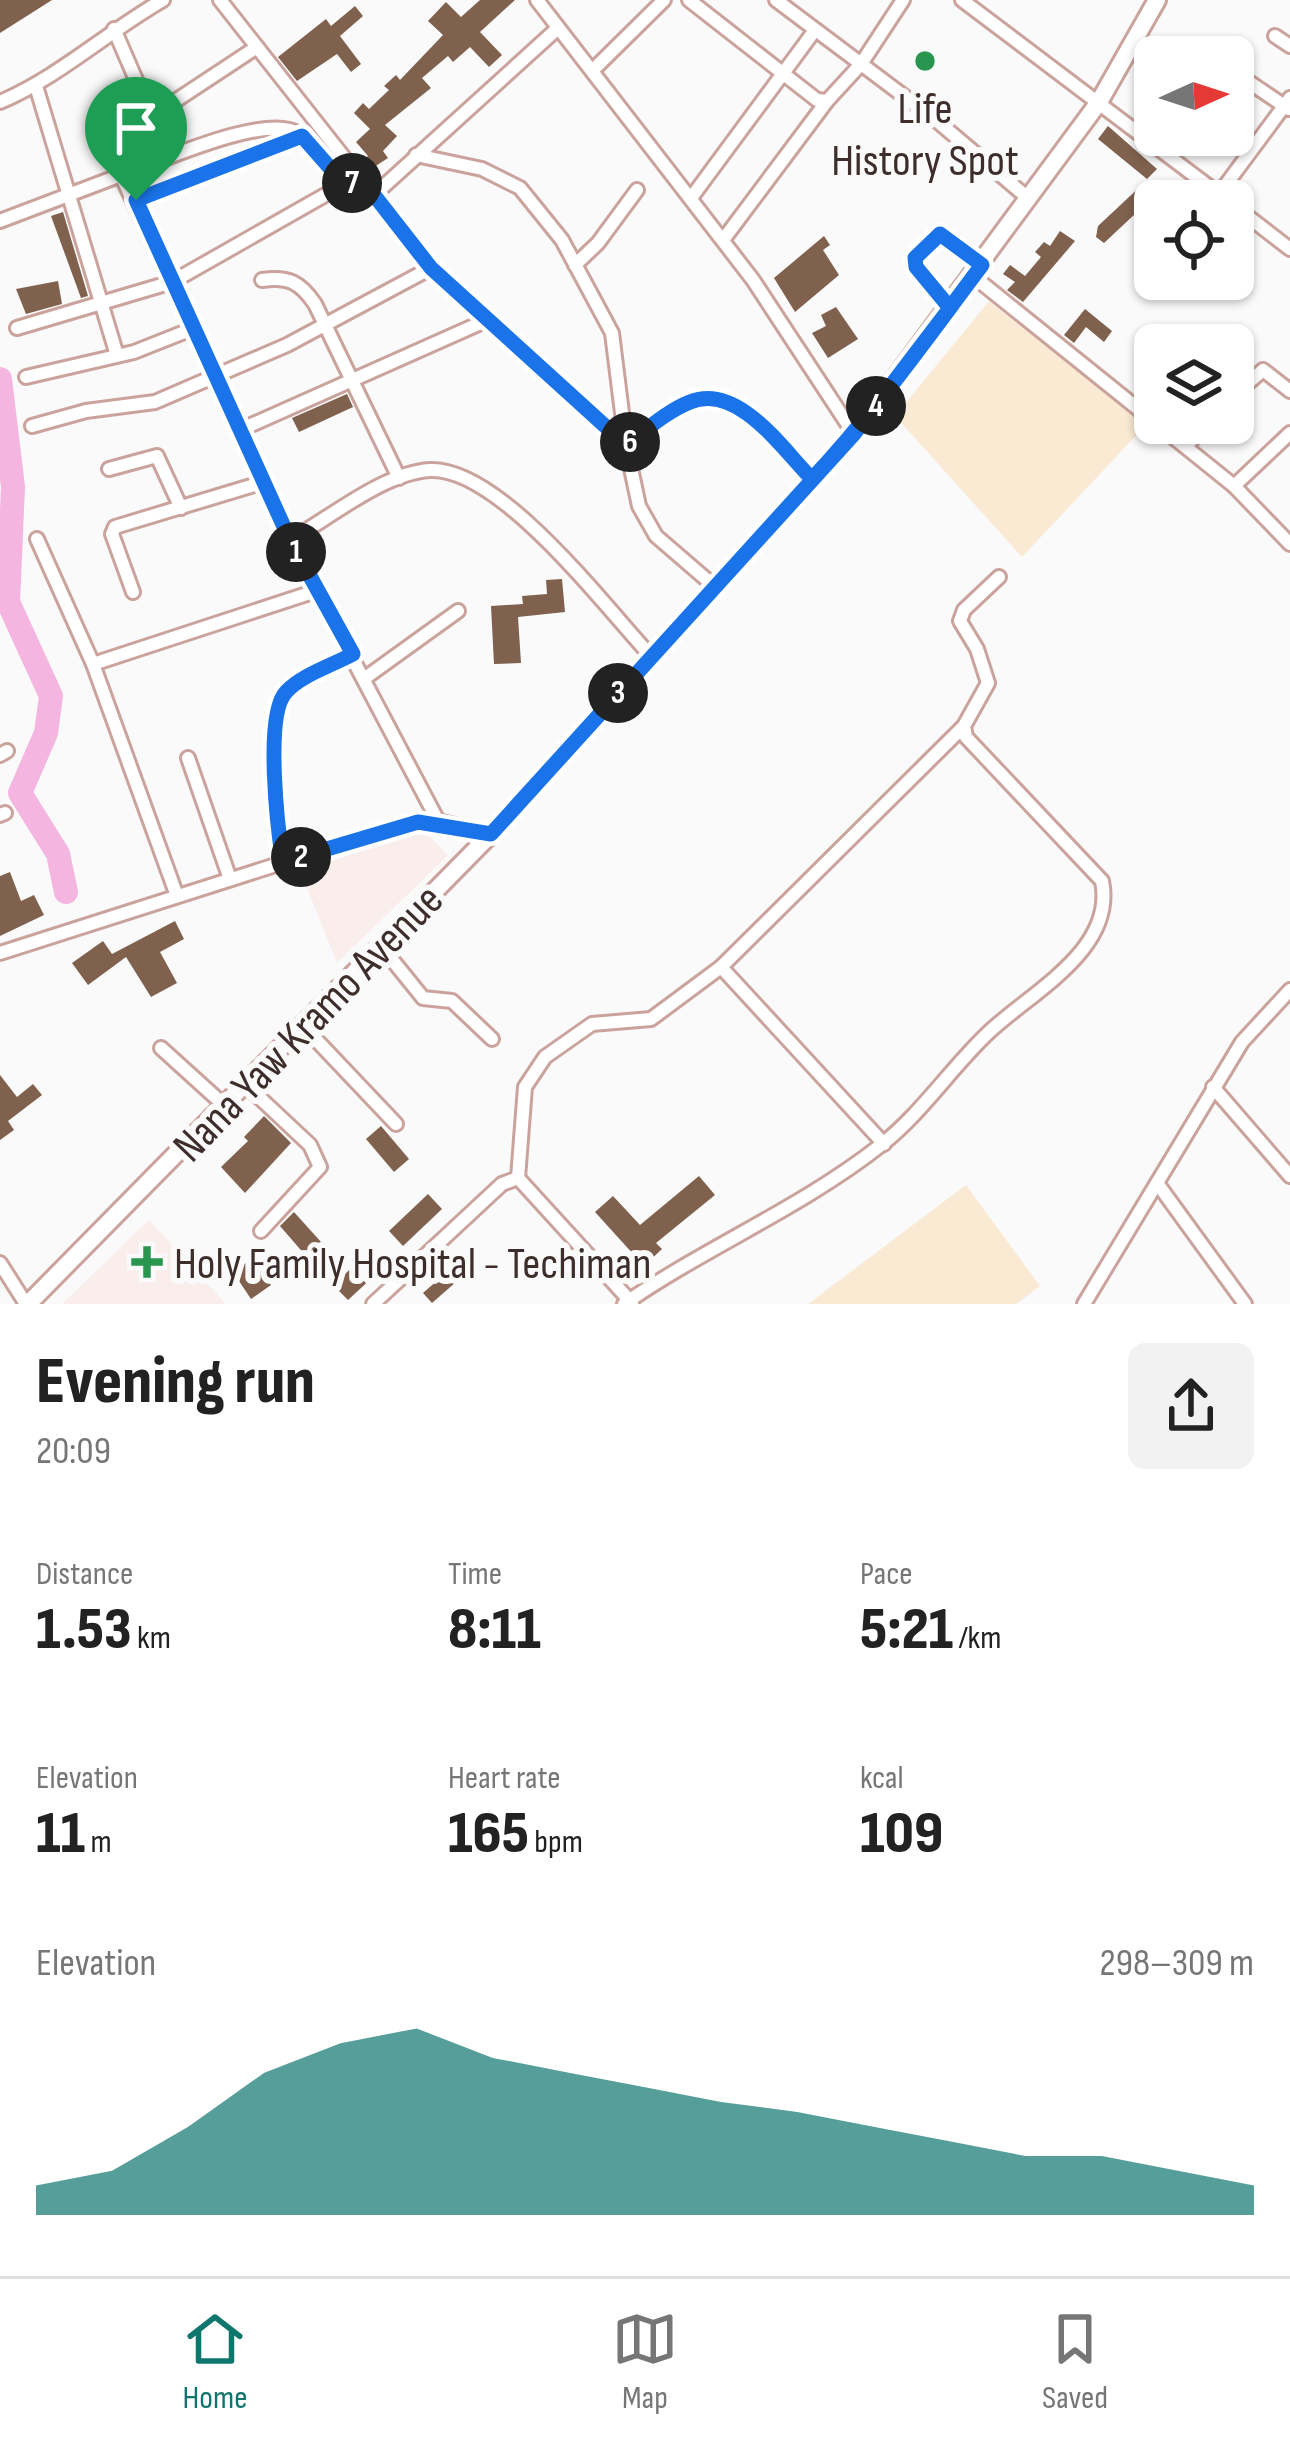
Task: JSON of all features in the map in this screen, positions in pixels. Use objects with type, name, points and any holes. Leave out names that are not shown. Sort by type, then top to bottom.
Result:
[{"type":"main road","name":"Nana Yaw Kramo Avenue","points":[[27,1304],[491,834],[854,434],[1099,102],[1157,0]]},
{"type":"street","points":[[220,0],[431,268],[626,445]]},
{"type":"street","points":[[538,0],[723,240],[854,434]]},
{"type":"street","points":[[592,71],[664,0]]},
{"type":"street","points":[[689,0],[817,100],[827,101]]},
{"type":"street","points":[[776,0],[1029,199]]},
{"type":"street","points":[[723,240],[827,101],[861,64],[903,0]]},
{"type":"street","points":[[962,0],[1201,180]]},
{"type":"street","points":[[0,102],[36,86],[153,2]]},
{"type":"street","points":[[370,191],[558,28]]},
{"type":"street","points":[[114,29],[142,96],[160,111],[257,47]]},
{"type":"street","points":[[691,198],[815,30]]},
{"type":"street","points":[[1276,36],[1290,46]]},
{"type":"street","points":[[1240,180],[1288,104],[1254,84]]},
{"type":"street","points":[[36,86],[116,352]]},
{"type":"street","points":[[0,221],[264,126],[285,127],[302,136],[348,182],[370,191]]},
{"type":"street","points":[[136,200],[302,136]]},
{"type":"street","points":[[416,155],[482,169],[520,188],[575,265],[612,333],[639,506],[656,536],[714,586]]},
{"type":"street","points":[[121,175],[290,540],[438,821]]},
{"type":"street","points":[[17,328],[172,282],[348,182]]},
{"type":"street","points":[[575,265],[598,243],[637,190]]},
{"type":"street","points":[[1254,221],[1290,249]]},
{"type":"street","points":[[950,308],[916,267],[915,258],[940,234],[1234,486],[1290,544]]},
{"type":"street","points":[[32,426],[86,411],[155,402],[215,379],[431,268]]},
{"type":"street","points":[[262,280],[284,277],[303,286],[355,378],[399,478]]},
{"type":"street","points":[[240,430],[485,321]]},
{"type":"street","points":[[26,377],[116,352],[134,352],[192,329]]},
{"type":"street","points":[[1254,378],[1263,370],[1290,392]]},
{"type":"street","points":[[626,445],[691,401],[712,398],[739,406],[812,479]]},
{"type":"street","points":[[1234,486],[1290,434]]},
{"type":"street","points":[[109,469],[157,456],[181,508]]},
{"type":"street","points":[[290,540],[399,478],[430,470],[462,475],[491,493],[651,656]]},
{"type":"street","points":[[133,592],[113,530],[264,482]]},
{"type":"street","points":[[37,539],[93,664],[177,896]]},
{"type":"street","points":[[964,726],[975,748],[1102,881],[1106,901],[1091,942],[986,1034],[884,1144],[779,1215],[629,1303],[518,1178],[525,1087],[545,1057],[592,1024],[651,1019],[722,967],[964,726],[988,683],[977,649],[960,621],[964,610],[999,577]]},
{"type":"street","points":[[93,664],[316,591]]},
{"type":"street","points":[[365,677],[458,611]]},
{"type":"street","points":[[283,862],[273,784],[281,700],[293,686],[353,654]]},
{"type":"street","points":[[188,758],[230,879]]},
{"type":"street","points":[[0,952],[401,825],[438,821],[491,834]]},
{"type":"street","points":[[381,946],[423,998],[452,1000],[492,1039]]},
{"type":"street","points":[[722,967],[884,1144]]},
{"type":"street","points":[[1084,1304],[1242,1042],[1290,990]]},
{"type":"street","points":[[304,1027],[396,1124]]},
{"type":"street","points":[[160,1048],[225,1106]]},
{"type":"street","points":[[246,1085],[310,1145],[320,1167],[261,1231]]},
{"type":"street","points":[[1213,1087],[1290,1176]]},
{"type":"street","points":[[373,1304],[502,1184],[518,1178]]},
{"type":"street","points":[[1157,1183],[1245,1304]]},
{"type":"street","points":[[0,1263],[27,1304]]},
{"type":"shaded area","points":[[989,301],[1134,416],[1134,438],[1022,557],[895,416]]},
{"type":"shaded area","points":[[421,828],[448,855],[337,963],[301,873]]},
{"type":"shaded area","points":[[966,1185],[1040,1286],[1016,1304],[808,1304]]},
{"type":"shaded area","name":"Holy Family Hospital - Techiman","points":[[149,1220],[226,1304],[62,1304]]},
{"type":"building","points":[[0,0],[52,0],[0,33]]},
{"type":"building","points":[[480,0],[515,0],[480,32],[502,55],[489,67],[470,47],[453,62],[448,56],[422,78],[431,88],[385,125],[397,136],[383,151],[388,158],[368,171],[361,162],[368,156],[356,142],[370,129],[354,113],[363,103],[369,109],[389,90],[384,86],[396,75],[400,80],[443,35],[428,21],[446,2],[461,17]]},
{"type":"building","points":[[355,6],[363,16],[340,36],[361,64],[351,72],[337,54],[297,81],[278,57],[326,19],[331,26]]},
{"type":"building","points":[[1108,126],[1134,149],[1134,156],[1142,156],[1157,169],[1147,179],[1098,139]]},
{"type":"building","points":[[1134,192],[1134,215],[1104,243],[1096,237],[1098,226]]},
{"type":"building","points":[[63,212],[88,296],[81,298],[51,216]]},
{"type":"building","points":[[1060,231],[1075,241],[1023,302],[1007,290],[1015,282],[1003,274],[1010,265],[1025,276],[1041,257],[1035,252],[1044,242],[1050,246]]},
{"type":"building","points":[[824,236],[830,245],[823,250],[839,275],[795,312],[774,278]]},
{"type":"building","points":[[58,281],[62,304],[26,314],[16,289]]},
{"type":"building","points":[[836,307],[858,339],[828,358],[812,333],[826,326],[821,315]]},
{"type":"building","points":[[1085,309],[1112,331],[1104,342],[1086,327],[1074,343],[1064,335]]},
{"type":"building","points":[[347,394],[353,407],[299,432],[292,418]]},
{"type":"building","points":[[562,579],[565,612],[518,617],[521,663],[494,664],[491,606],[523,604],[522,596],[547,594],[546,580]]},
{"type":"building","points":[[10,872],[21,901],[34,895],[44,915],[0,936],[0,876]]},
{"type":"building","points":[[175,921],[184,939],[160,952],[177,983],[151,997],[126,957],[88,985],[72,963],[103,941],[112,954]]},
{"type":"building","points":[[0,1075],[17,1097],[33,1084],[42,1095],[8,1121],[14,1130],[0,1140]]},
{"type":"building","points":[[264,1116],[291,1143],[245,1193],[221,1167],[248,1141],[244,1137]]},
{"type":"building","points":[[381,1126],[409,1159],[394,1172],[366,1139]]},
{"type":"building","points":[[699,1176],[715,1195],[656,1243],[662,1249],[644,1266],[595,1212],[613,1196],[640,1225]]},
{"type":"building","points":[[428,1194],[442,1209],[403,1246],[389,1231]]},
{"type":"building","points":[[294,1212],[321,1242],[306,1256],[280,1226]]},
{"type":"building","points":[[373,1248],[387,1264],[348,1300],[333,1285]]},
{"type":"building","points":[[257,1255],[271,1285],[251,1299],[233,1272]]},
{"type":"building","points":[[463,1258],[472,1268],[432,1303],[423,1293]]},
{"type":"waterway","points":[[0,379],[13,487],[8,602],[51,696],[46,733],[20,793],[58,854],[66,892]]},
{"type":"place","name":"Life History Spot","points":[[925,61]]},
{"type":"place","name":"Holy Family Hospital - Techiman","points":[[147,1262]]},
{"type":"route","points":[[136,200],[290,540],[353,654],[293,686],[281,700],[273,802],[283,862],[418,822],[438,821],[491,834],[854,434],[950,308],[916,267],[915,258],[940,234],[982,265],[950,308],[854,434],[812,479],[739,406],[712,398],[691,401],[626,445],[431,268],[367,186],[338,177],[302,136],[136,200]]}]
